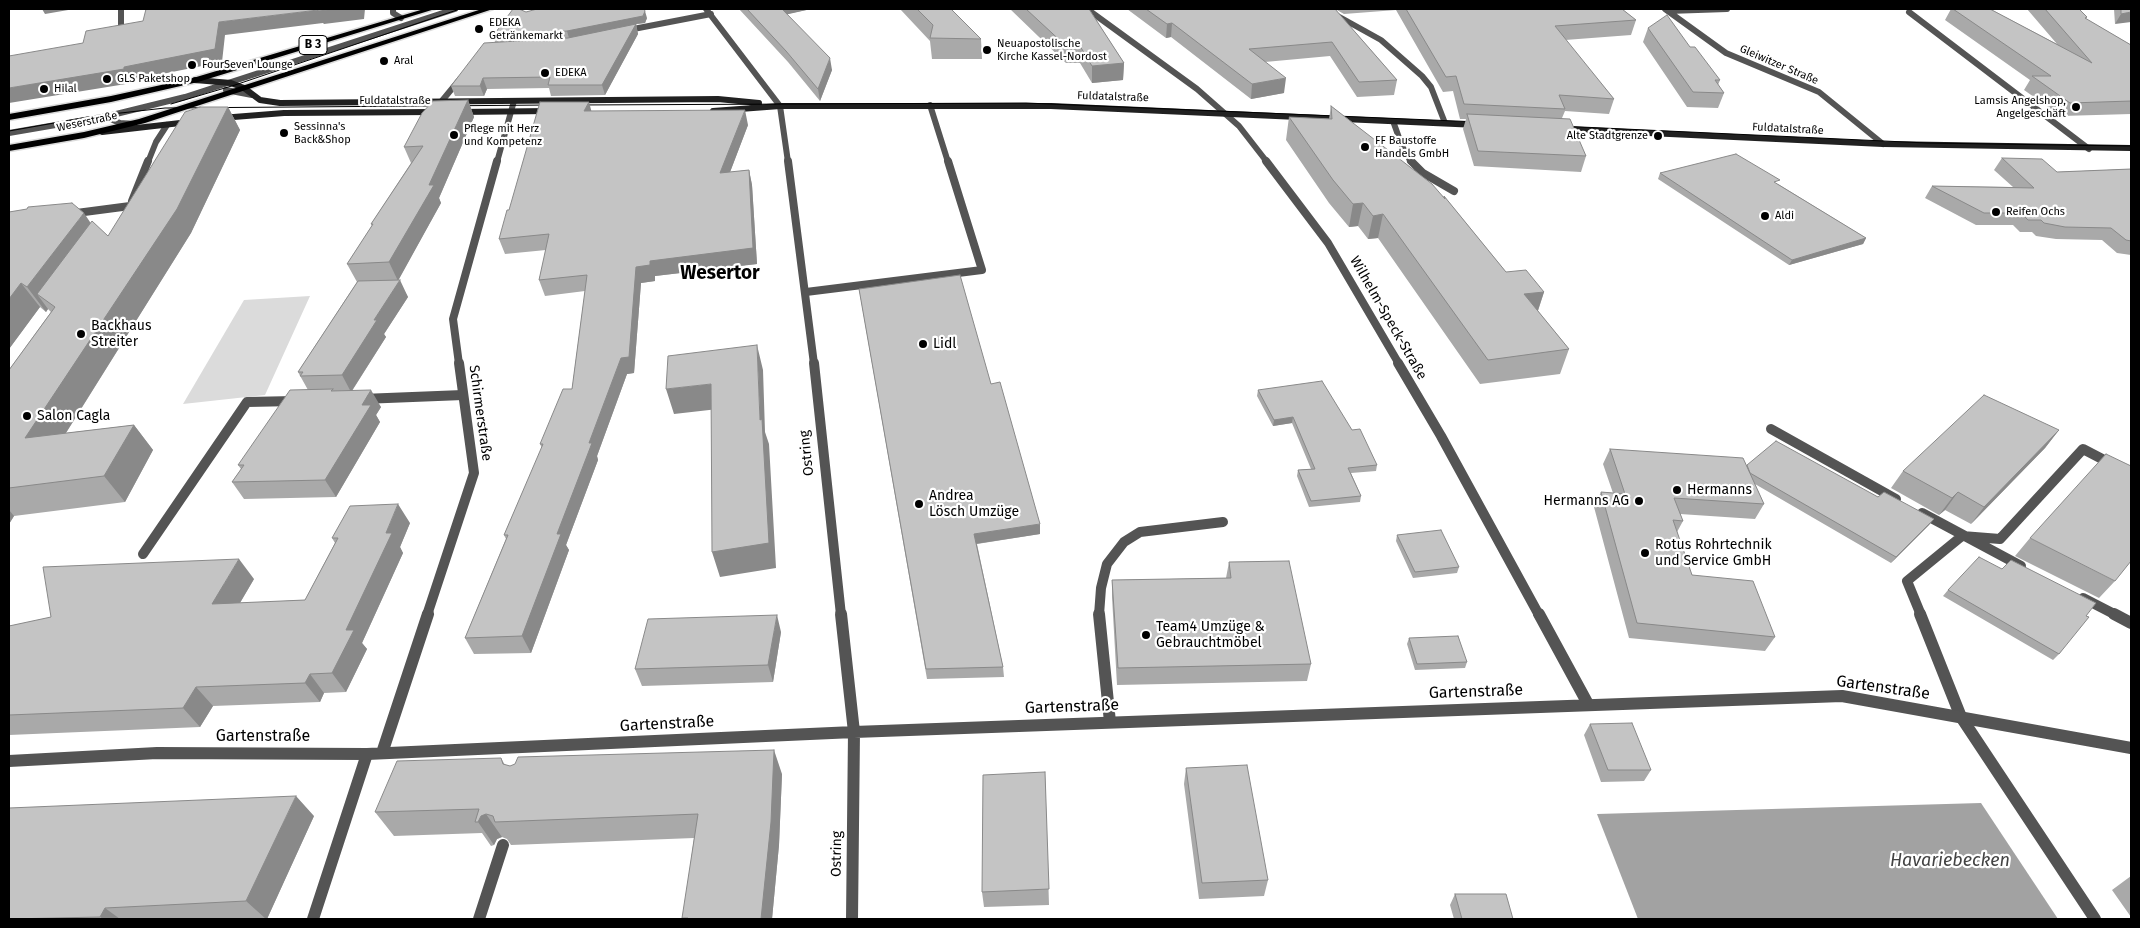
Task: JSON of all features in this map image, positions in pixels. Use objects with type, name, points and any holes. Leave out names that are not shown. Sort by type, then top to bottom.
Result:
[{"type":"main road","name":"B 3","points":[[195,80],[431,9]]},
{"type":"main road","name":"B 3","points":[[233,87],[244,88],[489,9]]},
{"type":"main road","points":[[195,80],[233,87]]},
{"type":"main road","name":"Weserstraße","points":[[9,117],[92,103],[195,80]]},
{"type":"main road","name":"Weserstraße","points":[[9,148],[101,132],[132,124],[169,113],[233,87]]},
{"type":"main road","name":"Fuldatalstraße","points":[[244,88],[260,100],[280,103],[731,99],[780,106]]},
{"type":"main road","name":"Fuldatalstraße","points":[[705,111],[780,106],[930,105],[1114,108],[1484,125]]},
{"type":"main road","points":[[452,112],[560,111]]},
{"type":"main road","name":"Fuldatalstraße","points":[[212,120],[284,113],[442,112]]},
{"type":"main road","points":[[101,132],[193,122]]},
{"type":"main road","name":"Fuldatalstraße","points":[[1552,129],[1883,144],[2089,149],[2131,148]]},
{"type":"street","points":[[121,9],[121,30]]},
{"type":"street","points":[[393,9],[392,13],[401,18]]},
{"type":"street","points":[[9,134],[108,116],[112,110],[177,93],[233,87],[455,9]]},
{"type":"street","name":"Wilhelm-Speck-Straße","points":[[1087,9],[1197,89],[1239,126],[1328,243],[1441,436],[1588,704]]},
{"type":"street","points":[[1324,9],[1381,40],[1422,76],[1431,87],[1445,123]]},
{"type":"street","points":[[1666,10],[1727,9]]},
{"type":"street","name":"Gleiwitzer Straße","points":[[1666,10],[1726,53],[1819,92],[1883,144]]},
{"type":"street","points":[[618,32],[708,11],[780,106]]},
{"type":"street","points":[[1909,12],[2089,149]]},
{"type":"street","points":[[432,112],[468,69]]},
{"type":"street","points":[[233,87],[252,95]]},
{"type":"street","name":"Schirmerstraße","points":[[382,753],[474,473],[453,319],[514,101]]},
{"type":"street","points":[[806,292],[982,270],[930,105]]},
{"type":"street","name":"Ostring","points":[[780,106],[806,292],[854,732],[852,919]]},
{"type":"street","points":[[108,116],[108,118],[120,123],[167,125]]},
{"type":"street","points":[[1393,121],[1402,146],[1411,162],[1423,173],[1454,191]]},
{"type":"street","points":[[124,214],[130,206],[156,142],[167,125]]},
{"type":"street","points":[[58,216],[130,206]]},
{"type":"street","points":[[355,399],[463,395]]},
{"type":"street","points":[[143,554],[246,402],[306,400]]},
{"type":"street","points":[[1771,429],[1962,536],[2034,572]]},
{"type":"street","points":[[2095,919],[1961,717],[1907,581],[1962,536],[2000,539],[2083,449],[2131,474]]},
{"type":"street","points":[[1110,722],[1099,612],[1101,588],[1107,564],[1124,542],[1140,532],[1223,522]]},
{"type":"street","points":[[2069,591],[2131,623]]},
{"type":"street","name":"Gartenstraße","points":[[9,761],[157,753],[367,754],[534,751],[854,732],[1842,696],[2131,748]]},
{"type":"street","points":[[312,919],[367,754]]},
{"type":"street","points":[[480,919],[503,845]]},
{"type":"shaded area","points":[[310,296],[265,395],[183,404],[244,300]]},
{"type":"water","name":"Havariebecken","points":[[1981,803],[2058,919],[1638,919],[1597,814]]},
{"type":"building","points":[[146,9],[338,9],[219,22],[215,49],[124,67],[124,69],[9,88],[9,56],[83,43],[86,31],[143,21]]},
{"type":"building","points":[[513,9],[526,12],[537,9],[644,9],[645,11],[643,16],[567,31],[493,36]]},
{"type":"building","points":[[747,9],[782,9],[830,58],[818,89],[786,51]]},
{"type":"building","points":[[917,9],[951,9],[981,39],[930,38],[933,25]]},
{"type":"building","points":[[1026,9],[1089,9],[1124,63],[1092,66],[1080,46],[1066,46]]},
{"type":"building","points":[[1146,9],[1335,9],[1397,80],[1359,82],[1332,42],[1249,49],[1286,78],[1252,84],[1172,23],[1167,24]]},
{"type":"building","points":[[1406,9],[1622,9],[1636,20],[1555,26],[1614,99],[1559,95],[1565,109],[1464,104],[1456,76],[1446,77]]},
{"type":"building","points":[[1953,9],[1990,9],[2092,63],[2045,9],[2079,9],[2087,17],[2085,18],[2131,45],[2131,101],[2070,103],[2032,76],[2051,76]]},
{"type":"building","points":[[2121,9],[2131,9],[2131,12],[2121,14]]},
{"type":"building","points":[[1667,15],[1690,47],[1695,47],[1720,80],[1715,80],[1724,93],[1693,92],[1648,28]]},
{"type":"building","points":[[636,24],[602,85],[548,85],[550,77],[483,78],[480,86],[451,86],[484,43],[568,38]]},
{"type":"building","points":[[468,100],[429,185],[434,185],[389,262],[347,264],[423,146],[404,147],[422,113],[433,101]]},
{"type":"building","points":[[540,102],[589,102],[584,111],[745,110],[720,173],[749,170],[753,248],[650,261],[650,265],[636,267],[629,357],[621,358],[589,443],[592,443],[557,534],[561,534],[522,636],[465,638],[508,535],[504,535],[543,444],[540,444],[563,389],[572,389],[587,275],[539,280],[549,234],[499,239]]},
{"type":"building","points":[[1331,106],[1432,184],[1506,272],[1526,270],[1544,292],[1524,294],[1569,349],[1488,360],[1383,214],[1373,216],[1363,203],[1353,204],[1333,180],[1289,117],[1332,119]]},
{"type":"building","points":[[200,107],[228,107],[177,209],[25,438],[134,425],[104,476],[9,488],[9,370],[55,307],[37,294],[92,221],[108,236],[185,112]]},
{"type":"building","points":[[1467,114],[1570,119],[1586,156],[1478,151]]},
{"type":"building","name":"Aldi","points":[[1736,154],[1780,180],[1774,182],[1866,238],[1792,260],[1660,173]]},
{"type":"building","points":[[2002,158],[2042,159],[2057,172],[2131,169],[2131,241],[2126,240],[2111,228],[2065,227],[2044,223],[2041,220],[2028,220],[2021,213],[1984,213],[1932,186],[2034,188]]},
{"type":"building","points":[[72,203],[84,213],[27,287],[21,283],[9,299],[9,212],[27,209],[28,207]]},
{"type":"building","points":[[960,275],[991,384],[1000,382],[1040,524],[974,534],[1003,667],[926,669],[859,289]]},
{"type":"building","points":[[400,280],[342,375],[300,376],[303,372],[298,372],[358,281]]},
{"type":"building","points":[[757,345],[760,420],[762,419],[769,543],[712,552],[711,384],[666,389],[668,356]]},
{"type":"building","points":[[1322,381],[1352,430],[1360,429],[1377,465],[1348,468],[1361,496],[1311,501],[1298,470],[1315,469],[1293,417],[1274,420],[1258,390]]},
{"type":"building","points":[[333,389],[331,391],[371,390],[362,405],[371,405],[325,480],[232,482],[244,465],[238,465],[290,390]]},
{"type":"building","points":[[1984,395],[2059,430],[1984,507],[1958,492],[1952,498],[1903,471]]},
{"type":"building","points":[[1776,441],[1878,497],[1884,492],[1934,519],[1896,557],[1750,473],[1747,465]]},
{"type":"building","points":[[1610,449],[1743,458],[1764,504],[1674,498],[1683,521],[1673,520],[1692,575],[1753,581],[1775,637],[1637,623],[1601,492],[1625,494]]},
{"type":"building","points":[[2106,454],[2131,466],[2131,561],[2115,581],[2030,538]]},
{"type":"building","points":[[398,504],[386,533],[392,533],[346,630],[354,630],[332,673],[310,674],[305,683],[196,687],[183,708],[9,715],[9,626],[51,617],[43,567],[239,559],[212,604],[305,600],[338,538],[332,538],[350,506]]},
{"type":"building","points":[[1441,530],[1459,567],[1415,572],[1397,535]]},
{"type":"building","points":[[1979,557],[2002,569],[2011,560],[2096,603],[2086,616],[2089,617],[2059,654],[1948,590]]},
{"type":"building","points":[[1289,561],[1311,664],[1118,668],[1112,580],[1231,578],[1229,562]]},
{"type":"building","points":[[777,615],[768,665],[635,669],[648,619]]},
{"type":"building","points":[[1458,636],[1467,662],[1417,664],[1409,638]]},
{"type":"building","points":[[1632,723],[1651,770],[1608,770],[1590,724]]},
{"type":"building","points":[[774,750],[771,822],[761,919],[682,918],[698,814],[495,822],[493,816],[486,814],[481,816],[478,822],[475,822],[479,809],[375,812],[397,761],[501,758],[503,764],[510,766],[515,764],[518,757]]},
{"type":"building","points":[[1247,765],[1268,880],[1202,883],[1186,768]]},
{"type":"building","points":[[1045,772],[1049,889],[982,892],[983,775]]},
{"type":"building","points":[[296,796],[246,901],[105,908],[100,917],[9,919],[9,808]]},
{"type":"building","points":[[1455,894],[1506,894],[1513,919],[1462,919]]},
{"type":"tram line","points":[[171,104],[235,85],[460,9]]},
{"type":"tram line","points":[[575,105],[1026,103],[1479,122]]},
{"type":"tram line","points":[[9,131],[94,116],[165,108],[552,105]]},
{"type":"tram line","points":[[1559,126],[1927,143],[2131,146]]},
{"type":"place","name":"EDEKA Getränkemarkt","points":[[479,29]]},
{"type":"place","name":"Neuapostolische Kirche Kassel-Nordost","points":[[987,50]]},
{"type":"place","name":"Aral","points":[[384,61]]},
{"type":"place","name":"FourSeven Lounge","points":[[192,65]]},
{"type":"place","name":"EDEKA","points":[[545,73]]},
{"type":"place","name":"GLS Paketshop","points":[[107,79]]},
{"type":"place","name":"Hilal","points":[[44,89]]},
{"type":"place","name":"Lamsis Angelshop, Angelgeschäft","points":[[2076,107]]},
{"type":"place","name":"Sessinna's Back&Shop","points":[[284,133]]},
{"type":"place","name":"Pflege mit Herz und Kompetenz","points":[[454,135]]},
{"type":"place","name":"Alte Stadtgrenze","points":[[1658,136]]},
{"type":"place","name":"FF Baustoffe Handels GmbH","points":[[1365,147]]},
{"type":"place","name":"Reifen Ochs","points":[[1996,212]]},
{"type":"place","name":"Aldi","points":[[1765,216]]},
{"type":"place","name":"Backhaus Streiter","points":[[81,334]]},
{"type":"place","name":"Lidl","points":[[923,344]]},
{"type":"place","name":"Salon Cagla","points":[[27,416]]},
{"type":"place","name":"Hermanns","points":[[1677,490]]},
{"type":"place","name":"Hermanns AG","points":[[1639,501]]},
{"type":"place","name":"Andrea Lösch Umzüge","points":[[919,504]]},
{"type":"place","name":"Rotus Rohrtechnik und Service GmbH","points":[[1645,553]]},
{"type":"place","name":"Team4 Umzüge & Gebrauchtmöbel","points":[[1146,635]]},
{"type":"district","name":"Wesertor","points":[[720,274]]}]
